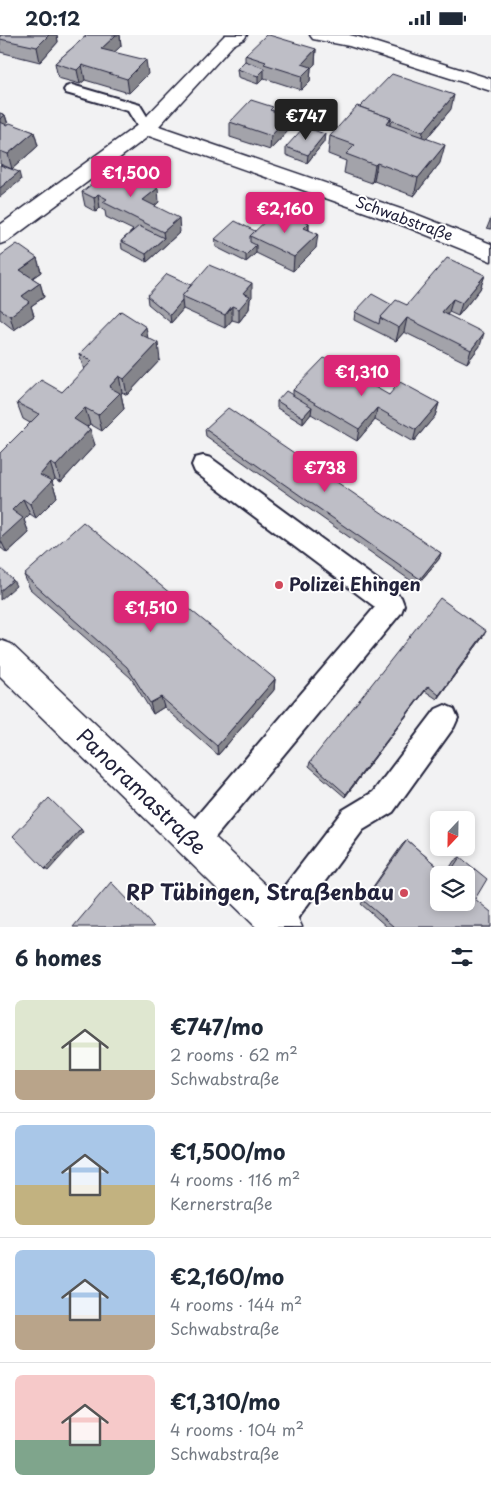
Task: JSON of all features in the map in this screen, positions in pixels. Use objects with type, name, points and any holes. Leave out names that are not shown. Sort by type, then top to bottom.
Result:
[{"type":"street","points":[[0,237],[146,128],[228,41],[238,35]]},
{"type":"street","points":[[319,35],[352,41],[491,85]]},
{"type":"street","name":"Schwabstraße","points":[[146,128],[410,221],[491,253]]},
{"type":"street","name":"Panoramastraße","points":[[0,655],[280,924]]},
{"type":"lane","points":[[72,90],[134,108],[146,128]]},
{"type":"lane","points":[[193,842],[392,605],[203,465]]},
{"type":"lane","points":[[280,924],[353,820],[383,802],[446,718]]},
{"type":"building","points":[[0,35],[49,35],[37,47],[0,39]]},
{"type":"building","points":[[87,35],[116,35],[101,49],[146,60],[127,79],[82,65],[77,70],[55,63]]},
{"type":"building","points":[[266,35],[316,49],[302,64],[311,67],[302,76],[264,64],[266,62],[245,55]]},
{"type":"building","points":[[245,61],[264,68],[264,70],[258,76],[237,69]]},
{"type":"building","points":[[392,74],[454,95],[423,132],[360,107]]},
{"type":"building","points":[[251,100],[273,107],[270,110],[289,116],[271,136],[230,122]]},
{"type":"building","points":[[357,106],[391,118],[386,124],[445,145],[418,178],[346,154],[355,145],[330,136]]},
{"type":"building","points":[[0,122],[7,125],[10,123],[34,132],[8,154],[0,151]]},
{"type":"building","points":[[304,127],[325,134],[308,155],[286,147]]},
{"type":"building","points":[[0,165],[19,172],[0,188]]},
{"type":"building","points":[[113,167],[158,188],[143,200],[179,218],[163,232],[103,202],[107,199],[98,194],[94,198],[82,192]]},
{"type":"building","points":[[274,213],[286,219],[290,214],[309,223],[304,228],[318,234],[294,257],[250,236]]},
{"type":"building","points":[[235,221],[255,231],[250,236],[250,242],[256,245],[246,255],[215,239]]},
{"type":"building","points":[[139,226],[164,238],[146,254],[121,241]]},
{"type":"building","points":[[17,244],[37,258],[20,270],[40,283],[22,296],[29,302],[10,316],[0,309],[0,256]]},
{"type":"building","points":[[447,258],[485,275],[462,303],[453,299],[442,312],[484,333],[471,350],[407,318],[399,328],[380,318],[396,300],[407,305]]},
{"type":"building","points":[[209,265],[252,283],[243,293],[250,296],[239,309],[232,306],[225,315],[182,296]]},
{"type":"building","points":[[167,274],[191,285],[182,296],[182,301],[170,315],[147,296]]},
{"type":"building","points":[[372,294],[392,305],[380,318],[379,324],[355,312]]},
{"type":"building","points":[[121,311],[146,327],[140,334],[158,343],[124,379],[119,376],[109,387],[120,393],[98,415],[85,408],[74,419],[90,429],[56,466],[50,463],[40,475],[52,481],[30,504],[23,499],[12,510],[23,518],[0,539],[0,453],[39,414],[17,403],[41,380],[62,392],[92,361],[79,354]]},
{"type":"building","points":[[324,358],[389,395],[400,382],[439,403],[416,430],[377,408],[359,429],[293,390]]},
{"type":"building","points":[[286,391],[312,407],[303,417],[277,401]]},
{"type":"building","points":[[228,408],[441,553],[420,579],[205,429]]},
{"type":"building","points":[[83,522],[275,679],[217,746],[161,697],[150,703],[127,667],[24,575]]},
{"type":"building","points":[[0,568],[13,580],[0,591]]},
{"type":"building","points":[[440,598],[486,631],[439,695],[428,686],[346,794],[310,762]]},
{"type":"building","points":[[49,798],[81,829],[45,869],[13,836]]},
{"type":"building","name":"RP Tübingen, Straßenbau","points":[[407,840],[437,866],[430,866],[430,911],[475,911],[475,899],[491,912],[491,927],[394,927],[364,901]]},
{"type":"building","name":"RP Tübingen, Straßenbau","points":[[460,857],[471,866],[454,866]]},
{"type":"building","name":"RP Tübingen, Straßenbau","points":[[475,869],[487,879],[475,899]]},
{"type":"building","points":[[111,882],[154,927],[73,927]]},
{"type":"place","name":"Polizei Ehingen","points":[[279,585]]},
{"type":"place","name":"RP Tübingen, Straßenbau","points":[[404,893]]}]
